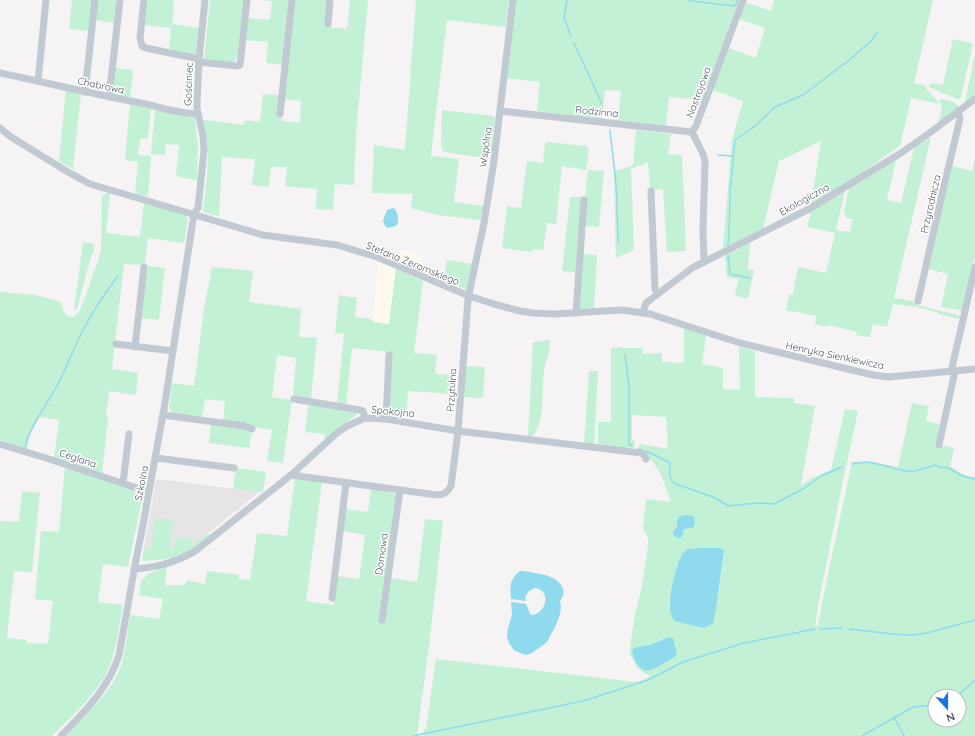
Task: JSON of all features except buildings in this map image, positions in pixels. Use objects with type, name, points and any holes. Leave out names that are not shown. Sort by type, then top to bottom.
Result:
[{"type":"street","points":[[38,81],[46,0]]},
{"type":"street","points":[[85,92],[95,0]]},
{"type":"street","points":[[109,97],[120,0]]},
{"type":"street","points":[[144,0],[140,38],[142,46],[199,61],[237,66],[240,65],[247,0]]},
{"type":"street","name":"Gościniec","points":[[194,214],[198,208],[204,150],[203,136],[197,108],[199,61],[205,0]]},
{"type":"street","points":[[280,114],[292,0]]},
{"type":"street","points":[[328,24],[330,0]]},
{"type":"street","name":"Wspólna","points":[[469,296],[484,223],[494,161],[513,0]]},
{"type":"street","name":"Nastrojowa","points":[[704,262],[703,230],[705,161],[692,132],[696,126],[743,0]]},
{"type":"street","name":"Chabrowa","points":[[0,73],[188,114],[198,114]]},
{"type":"street","name":"Ekologiczna","points":[[643,312],[646,303],[686,273],[704,262],[809,209],[900,153],[975,99]]},
{"type":"street","name":"Rodzinna","points":[[500,111],[692,132]]},
{"type":"street","name":"Przyrodnicza","points":[[918,301],[960,119],[958,112]]},
{"type":"street","name":"Stefana Żeromskiego","points":[[0,128],[11,137],[90,184],[263,235],[337,245],[376,257],[469,296],[494,304],[527,312],[544,314],[622,310],[643,312],[740,343]]},
{"type":"street","points":[[651,191],[655,289],[657,294]]},
{"type":"street","points":[[576,313],[584,200]]},
{"type":"street","name":"Szkolna","points":[[60,736],[99,694],[114,670],[119,655],[156,458],[194,214]]},
{"type":"street","points":[[939,445],[975,267]]},
{"type":"street","points":[[135,347],[144,268]]},
{"type":"street","name":"Przytulna","points":[[400,490],[440,495],[447,492],[451,486],[458,431],[469,296]]},
{"type":"street","name":"Henryka Sienkiewicza","points":[[740,343],[848,370],[889,377],[975,369]]},
{"type":"street","points":[[116,344],[173,351]]},
{"type":"street","points":[[386,418],[389,354]]},
{"type":"street","points":[[294,399],[360,410],[363,411],[365,418]]},
{"type":"street","points":[[163,414],[244,426],[252,429]]},
{"type":"street","name":"Spokojna","points":[[134,569],[156,566],[182,558],[194,552],[291,475],[338,432],[365,418],[386,418],[458,431],[641,453],[644,454],[646,459]]},
{"type":"street","points":[[123,483],[129,434]]},
{"type":"street","name":"Ceglana","points":[[0,444],[149,492]]},
{"type":"street","points":[[156,458],[234,468]]},
{"type":"street","points":[[291,475],[400,490]]},
{"type":"street","points":[[332,598],[346,483]]},
{"type":"street","name":"Domowa","points":[[382,620],[400,490]]},
{"type":"shaded area","points":[[401,249],[422,255],[422,270],[397,260]]},
{"type":"shaded area","points":[[378,262],[396,269],[389,324],[374,322],[371,319],[373,316]]},
{"type":"shaded area","points":[[156,479],[259,492],[205,536],[190,546],[169,551],[144,548]]},
{"type":"green space","points":[[72,0],[93,0],[89,31],[69,29]]},
{"type":"green space","points":[[97,0],[117,0],[115,23],[95,20]]},
{"type":"green space","points":[[147,0],[174,0],[172,24],[200,28],[197,56],[169,50],[171,28],[145,25]]},
{"type":"green space","points":[[210,0],[245,0],[241,41],[239,41],[237,56],[232,64],[204,60]]},
{"type":"green space","points":[[259,0],[290,0],[283,65],[266,63],[268,42],[246,40],[248,18],[270,20],[272,1]]},
{"type":"green space","points":[[294,0],[328,0],[325,27],[347,29],[350,0],[368,0],[356,134],[354,185],[335,184],[333,210],[316,209],[317,189],[285,186],[287,167],[271,167],[269,187],[252,185],[255,159],[222,157],[219,216],[206,213],[203,211],[208,154],[206,132],[203,122],[206,120],[243,125],[246,120],[260,122],[263,94],[280,95],[278,118],[282,119],[283,121],[300,123],[301,101],[284,99]]},
{"type":"green space","points":[[416,0],[509,0],[506,27],[447,20],[431,156],[459,159],[454,202],[484,206],[481,220],[437,215],[411,208],[413,194],[372,193],[374,145],[405,150]]},
{"type":"green space","points":[[515,0],[739,0],[702,100],[669,97],[666,126],[618,120],[621,91],[605,90],[602,119],[537,111],[540,82],[506,78]]},
{"type":"green space","points":[[774,0],[933,0],[914,83],[926,86],[927,90],[939,104],[911,98],[900,146],[847,183],[811,205],[821,141],[779,161],[763,229],[723,249],[732,140],[743,101],[713,90],[728,48],[756,58],[765,28],[739,19],[745,2],[771,11]]},
{"type":"green space","points":[[953,39],[973,44],[960,100],[929,87],[931,83],[943,85]]},
{"type":"green space","points":[[975,54],[975,95],[967,102],[965,101]]},
{"type":"green space","points":[[114,68],[133,70],[130,99],[111,93]]},
{"type":"green space","points":[[66,89],[81,93],[73,169],[59,161]]},
{"type":"green space","points":[[940,99],[953,102],[959,107],[938,123],[941,115]]},
{"type":"green space","points":[[130,104],[151,109],[148,137],[147,139],[140,139],[138,155],[151,156],[148,197],[135,193],[138,162],[125,160]]},
{"type":"green space","points":[[155,110],[195,118],[198,146],[197,180],[176,176],[179,145],[166,144],[165,155],[151,154]]},
{"type":"green space","points":[[442,110],[493,116],[495,118],[491,152],[486,156],[478,157],[445,152],[442,150]]},
{"type":"green space","points":[[636,130],[671,134],[668,154],[682,155],[686,251],[667,252],[663,189],[650,190],[648,162],[631,169],[634,250],[616,258],[614,172],[633,165]]},
{"type":"green space","points":[[931,137],[894,298],[913,301],[917,305],[962,316],[961,319],[917,307],[893,304],[887,327],[873,324],[870,337],[856,335],[857,332],[829,325],[828,327],[815,324],[816,316],[786,310],[789,295],[793,294],[798,267],[826,273],[835,233],[807,227],[811,211],[845,191],[836,230],[850,232],[853,219],[846,218],[844,212],[849,188],[896,160],[887,200],[901,203],[914,148]]},
{"type":"green space","points":[[548,142],[587,146],[589,149],[586,170],[562,166],[556,224],[547,223],[543,250],[533,249],[532,252],[502,248],[507,206],[521,208],[527,161],[543,163],[545,144]]},
{"type":"green space","points":[[975,158],[975,257],[963,311],[941,307],[948,274],[928,269],[952,166],[972,171]]},
{"type":"green space","points":[[588,170],[604,171],[599,227],[585,226],[585,198]]},
{"type":"green space","points":[[106,193],[110,194],[106,233],[140,237],[144,203],[182,214],[188,219],[184,243],[148,238],[145,263],[142,265],[124,264],[112,369],[138,373],[136,395],[109,391],[106,417],[108,418],[102,474],[54,458],[59,420],[40,417],[29,436],[27,449],[0,440],[0,292],[36,295],[61,302],[67,316],[73,317],[79,312],[101,251],[102,196]]},
{"type":"green space","points":[[570,197],[582,197],[583,200],[576,272],[562,271]]},
{"type":"green space","points":[[83,242],[94,244],[94,250],[77,309],[74,310]]},
{"type":"green space","points":[[750,243],[748,269],[754,270],[748,299],[737,296],[735,293],[739,279],[727,277],[725,256]]},
{"type":"green space","points":[[583,254],[597,255],[594,308],[578,310]]},
{"type":"green space","points":[[447,260],[473,264],[468,290],[444,280]]},
{"type":"green space","points":[[148,266],[165,268],[159,320],[141,318]]},
{"type":"green space","points":[[212,267],[253,271],[249,302],[301,309],[299,337],[317,338],[311,400],[293,398],[296,358],[277,355],[272,397],[292,400],[283,463],[267,461],[272,430],[223,421],[225,401],[205,399],[202,419],[174,415],[169,408],[172,383],[194,386],[204,309]]},
{"type":"green space","points":[[396,269],[423,281],[414,353],[437,355],[435,374],[457,375],[455,394],[408,391],[406,415],[388,412],[392,352],[352,348],[346,405],[337,404],[344,334],[335,333],[339,295],[357,298],[355,317],[371,319],[374,322],[389,324]]},
{"type":"green space","points":[[684,328],[706,336],[702,364],[723,368],[723,390],[740,389],[739,347],[755,351],[755,397],[794,398],[794,403],[815,406],[801,485],[814,477],[831,470],[845,409],[858,411],[815,626],[818,626],[852,462],[868,461],[898,467],[912,403],[929,406],[926,421],[941,425],[936,444],[954,448],[950,467],[967,476],[975,477],[975,736],[423,736],[424,730],[426,729],[436,659],[636,682],[651,676],[642,672],[636,666],[630,654],[635,614],[642,586],[648,545],[648,538],[643,528],[646,499],[671,502],[656,467],[648,457],[637,450],[640,444],[668,449],[666,417],[632,415],[632,439],[636,443],[633,448],[628,447],[628,449],[600,446],[598,443],[598,422],[611,422],[611,348],[643,348],[643,354],[662,353],[662,362],[684,363]],"holes":[[[720,548],[724,553],[716,609],[712,623],[703,628],[674,621],[669,605],[677,565],[688,549]],[[669,637],[674,639],[677,653],[671,659],[658,667],[637,647],[650,645]]]},
{"type":"green space","points":[[550,340],[549,351],[544,368],[541,415],[536,431],[532,437],[528,436],[533,342]]},
{"type":"green space","points":[[465,366],[485,367],[483,398],[463,397]]},
{"type":"green space","points":[[589,371],[598,371],[594,445],[584,444]]},
{"type":"green space","points":[[309,402],[357,412],[354,417],[340,426],[324,442],[325,434],[305,432]]},
{"type":"green space","points":[[211,423],[252,430],[249,448],[209,443]]},
{"type":"green space","points":[[65,467],[134,489],[133,492],[143,495],[128,567],[103,564],[98,602],[123,605],[118,635],[110,665],[100,684],[77,712],[52,736],[0,736],[0,521],[19,522],[22,491],[40,493],[32,572],[14,571],[7,638],[27,640],[27,643],[48,644],[53,601],[35,599],[41,531],[59,532]]},
{"type":"green space","points":[[236,468],[266,472],[263,492],[233,489]]},
{"type":"green space","points":[[295,478],[322,482],[306,601],[333,605],[336,576],[359,579],[365,535],[343,531],[346,509],[368,512],[371,489],[402,495],[391,578],[417,582],[425,519],[443,521],[417,736],[66,736],[109,689],[119,671],[126,643],[130,615],[159,619],[163,599],[139,595],[141,581],[148,574],[167,566],[165,585],[185,585],[187,580],[205,584],[207,571],[239,575],[239,579],[250,580],[257,533],[287,536]]},
{"type":"green space","points":[[155,518],[173,520],[170,549],[174,549],[176,537],[192,539],[191,546],[208,533],[210,536],[199,545],[177,557],[142,561],[144,548],[151,549]]},
{"type":"water","points":[[393,208],[397,213],[398,222],[396,226],[388,228],[385,226],[383,221],[387,210]]},
{"type":"water","points":[[686,515],[693,516],[695,524],[692,528],[684,529],[682,537],[678,538],[674,536],[673,532],[677,527],[679,517]]},
{"type":"water","points":[[698,548],[720,548],[724,551],[713,623],[703,628],[674,621],[670,608],[672,585],[680,560],[686,550]]},
{"type":"water","points":[[520,571],[541,574],[557,580],[563,589],[563,596],[560,601],[560,614],[547,642],[532,653],[526,655],[514,650],[507,637],[512,615],[511,602],[526,604],[531,615],[540,611],[545,603],[545,598],[544,593],[541,590],[535,588],[529,591],[525,597],[526,601],[511,599],[510,590],[512,580]]},
{"type":"water","points":[[669,637],[674,639],[677,652],[676,656],[650,670],[646,671],[640,668],[634,659],[632,650],[637,647],[650,645]]},
{"type":"waterway","points":[[567,0],[564,18],[571,36]]},
{"type":"waterway","points":[[689,0],[735,6],[738,0]]},
{"type":"waterway","points":[[728,245],[730,192],[735,140],[755,126],[775,107],[803,95],[848,61],[871,41],[878,32]]},
{"type":"waterway","points":[[574,43],[602,104]]},
{"type":"waterway","points":[[610,130],[617,199],[618,243]]},
{"type":"waterway","points":[[718,155],[732,156]]},
{"type":"waterway","points":[[728,255],[730,274],[750,278]]},
{"type":"waterway","points":[[25,447],[31,430],[55,390],[83,330],[102,298],[118,276]]},
{"type":"waterway","points":[[625,354],[629,386],[629,443],[632,446]]},
{"type":"waterway","points":[[639,449],[653,454],[670,463],[670,477],[676,484],[713,497],[729,506],[756,503],[774,504],[803,489],[821,476],[842,467]]},
{"type":"waterway","points":[[852,464],[868,462],[894,468]]},
{"type":"waterway","points":[[915,471],[936,465],[939,467],[948,468]]},
{"type":"waterway","points":[[949,468],[962,476],[975,479]]},
{"type":"waterway","points":[[896,469],[913,471]]},
{"type":"waterway","points":[[849,629],[912,635],[927,633],[975,620]]},
{"type":"waterway","points":[[820,629],[842,628]]},
{"type":"waterway","points":[[413,736],[583,701],[648,680],[683,662],[744,643],[815,629]]},
{"type":"waterway","points":[[966,688],[975,680]]},
{"type":"waterway","points":[[862,736],[913,707],[927,706]]},
{"type":"waterway","points":[[894,717],[904,736]]}]
